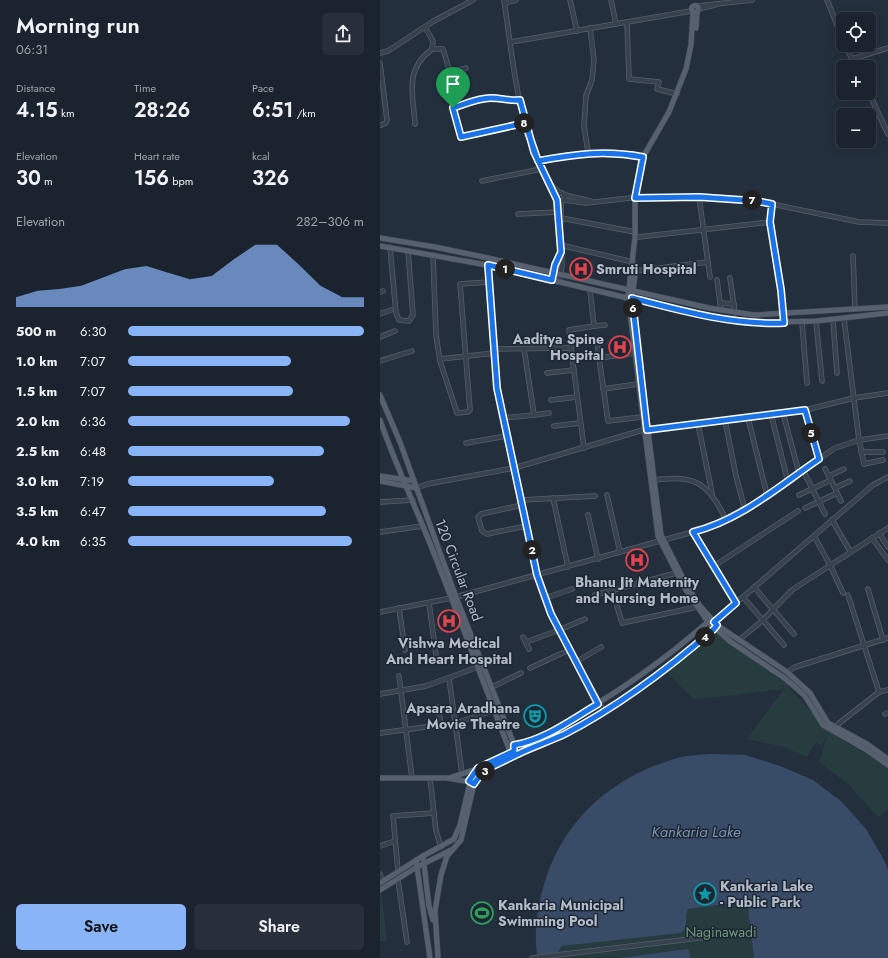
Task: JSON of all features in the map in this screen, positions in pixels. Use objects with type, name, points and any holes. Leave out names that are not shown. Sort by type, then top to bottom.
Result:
[{"type":"main road","points":[[637,197],[646,158],[672,113],[689,70],[694,45],[695,8],[692,0]]},
{"type":"main road","points":[[631,289],[635,271],[637,197],[643,157],[669,112],[686,69],[691,45],[695,8]]},
{"type":"main road","points":[[636,235],[630,297],[634,353],[642,417],[654,480],[662,541],[687,586],[713,624],[739,640],[810,693],[828,723],[867,744],[888,758]]},
{"type":"main road","points":[[380,238],[435,246],[736,313],[754,315],[784,314],[888,307]]},
{"type":"main road","points":[[380,246],[488,265],[590,290],[630,297],[683,311],[738,322],[802,322],[844,319],[888,313]]},
{"type":"main road","points":[[630,297],[645,430],[662,541],[676,573],[697,607],[713,624],[785,674],[805,696],[823,725],[888,765]]},
{"type":"main road","name":"120 Circular Road","points":[[380,395],[414,481],[456,598],[514,745],[519,753]]},
{"type":"main road","name":"120 Circular Road","points":[[380,420],[404,481],[408,487],[450,599],[495,710],[511,755]]},
{"type":"main road","points":[[380,476],[404,481],[414,481]]},
{"type":"main road","points":[[380,481],[416,488]]},
{"type":"main road","points":[[438,958],[436,903],[441,875],[447,856],[461,840],[464,831],[472,782],[483,771],[511,755],[514,751],[514,745],[525,743],[558,728],[598,704],[652,668],[713,624]]},
{"type":"main road","points":[[446,778],[519,753],[564,734],[604,711],[658,675],[713,624]]},
{"type":"main road","points":[[381,883],[398,871],[454,838],[458,832],[472,782],[478,768]]},
{"type":"main road","points":[[380,778],[446,778],[472,782]]},
{"type":"main road","points":[[380,890],[417,867],[453,848]]},
{"type":"main road","points":[[423,856],[429,906],[436,926]]},
{"type":"main road","points":[[416,860],[430,958]]},
{"type":"main road","points":[[427,933],[436,932]]},
{"type":"street","points":[[380,53],[388,51],[473,0]]},
{"type":"street","points":[[516,0],[504,2],[511,42],[514,74],[525,123],[538,161],[547,181],[560,198],[561,275],[559,282]]},
{"type":"street","points":[[570,0],[577,31]]},
{"type":"street","points":[[611,0],[616,24]]},
{"type":"street","points":[[511,42],[627,22],[695,8],[752,0]]},
{"type":"street","points":[[827,0],[836,22]]},
{"type":"street","points":[[627,22],[628,79],[659,82],[658,89],[677,94]]},
{"type":"street","points":[[425,28],[433,41],[432,49]]},
{"type":"street","points":[[588,152],[584,126],[586,96],[592,80],[594,60],[590,28]]},
{"type":"street","points":[[848,52],[852,59],[888,48]]},
{"type":"street","points":[[415,124],[412,76],[423,56],[432,49],[443,49],[449,69],[445,78],[461,137],[525,123]]},
{"type":"street","points":[[380,62],[387,120],[386,123],[381,125]]},
{"type":"street","points":[[448,73],[466,68]]},
{"type":"street","points":[[453,108],[487,99],[520,100]]},
{"type":"street","points":[[872,100],[888,134]]},
{"type":"street","points":[[538,161],[588,152],[623,153],[643,157]]},
{"type":"street","points":[[482,181],[541,169]]},
{"type":"street","points":[[560,198],[590,201],[637,197],[699,197],[757,201],[859,222],[888,223]]},
{"type":"street","points":[[699,197],[710,277]]},
{"type":"street","points":[[560,198],[558,212],[560,226]]},
{"type":"street","points":[[772,204],[770,222],[784,314],[784,323]]},
{"type":"street","points":[[518,214],[558,212]]},
{"type":"street","points":[[561,218],[636,235],[770,222]]},
{"type":"street","points":[[560,245],[633,262]]},
{"type":"street","points":[[390,247],[396,313],[399,320],[405,321],[409,321],[412,315],[408,250]]},
{"type":"street","points":[[552,280],[561,252]]},
{"type":"street","points":[[433,255],[436,336],[440,359],[456,411],[458,413],[468,412],[470,410],[460,284],[489,282]]},
{"type":"street","points":[[853,256],[855,309]]},
{"type":"street","points":[[635,271],[708,262]]},
{"type":"street","points":[[488,265],[497,388],[537,575],[551,614],[598,704],[604,711]]},
{"type":"street","points":[[730,278],[736,313]]},
{"type":"street","points":[[717,280],[721,310]]},
{"type":"street","points":[[590,290],[594,326]]},
{"type":"street","points":[[720,303],[734,304]]},
{"type":"street","points":[[380,314],[391,310]]},
{"type":"street","points":[[844,319],[859,440],[864,464],[883,460]]},
{"type":"street","points":[[833,320],[837,373]]},
{"type":"street","points":[[816,321],[822,381]]},
{"type":"street","points":[[802,322],[807,383]]},
{"type":"street","points":[[584,448],[569,330],[605,325]]},
{"type":"street","points":[[380,337],[395,331]]},
{"type":"street","points":[[597,342],[608,421],[642,417]]},
{"type":"street","points":[[440,359],[494,353],[497,349],[571,348]]},
{"type":"street","points":[[524,349],[534,414]]},
{"type":"street","points":[[380,361],[412,351]]},
{"type":"street","points":[[599,358],[634,353]]},
{"type":"street","points":[[547,373],[574,370]]},
{"type":"street","points":[[603,389],[638,384]]},
{"type":"street","points":[[416,488],[427,484],[514,468],[645,430],[805,410],[854,398],[888,393]]},
{"type":"street","points":[[551,400],[577,397]]},
{"type":"street","points":[[805,410],[819,459]]},
{"type":"street","points":[[503,418],[549,413]]},
{"type":"street","points":[[783,413],[801,472],[812,488],[825,514]]},
{"type":"street","points":[[771,414],[788,482]]},
{"type":"street","points":[[748,418],[767,494]]},
{"type":"street","points":[[724,420],[745,510]]},
{"type":"street","points":[[554,426],[580,423]]},
{"type":"street","points":[[698,424],[712,493],[726,520]]},
{"type":"street","points":[[466,444],[507,436]]},
{"type":"street","points":[[380,612],[456,598],[711,528],[745,510],[767,494],[788,482],[835,448],[859,440],[888,436]]},
{"type":"street","points":[[862,452],[883,452]]},
{"type":"street","points":[[799,495],[830,478],[844,468]]},
{"type":"street","points":[[826,469],[841,500]]},
{"type":"street","points":[[654,480],[681,477],[712,493]]},
{"type":"street","points":[[713,624],[873,485],[888,477]]},
{"type":"street","points":[[414,481],[427,484]]},
{"type":"street","points":[[835,488],[850,481]]},
{"type":"street","points":[[804,508],[837,493]]},
{"type":"street","points":[[607,495],[620,552]]},
{"type":"street","points":[[526,526],[487,534],[482,531],[478,517],[481,514],[521,502],[553,498],[595,496]]},
{"type":"street","points":[[553,498],[568,567]]},
{"type":"street","points":[[380,502],[413,500]]},
{"type":"street","points":[[714,566],[798,510]]},
{"type":"street","points":[[588,516],[598,559]]},
{"type":"street","points":[[832,520],[850,551]]},
{"type":"street","points":[[380,532],[423,526]]},
{"type":"street","points":[[739,640],[763,620],[792,590],[850,551],[888,529]]},
{"type":"street","points":[[693,532],[736,603]]},
{"type":"street","points":[[879,533],[888,547]]},
{"type":"street","points":[[814,536],[843,593]]},
{"type":"street","points":[[872,538],[888,560]]},
{"type":"street","points":[[595,595],[676,573]]},
{"type":"street","points":[[754,587],[794,634]]},
{"type":"street","points":[[545,598],[572,589]]},
{"type":"street","points":[[868,589],[883,640]]},
{"type":"street","points":[[612,590],[622,623],[697,607]]},
{"type":"street","points":[[848,595],[879,692]]},
{"type":"street","points":[[743,597],[784,645]]},
{"type":"street","points":[[430,602],[436,655]]},
{"type":"street","points":[[399,608],[405,650]]},
{"type":"street","points":[[526,642],[585,619]]},
{"type":"street","points":[[523,637],[529,649]]},
{"type":"street","points":[[785,674],[795,667],[888,638]]},
{"type":"street","points":[[576,662],[602,647]]},
{"type":"street","points":[[530,668],[570,650]]},
{"type":"street","points":[[380,694],[426,686],[478,667]]},
{"type":"street","points":[[492,687],[521,673]]},
{"type":"street","points":[[399,676],[412,778]]},
{"type":"street","points":[[449,678],[462,773]]},
{"type":"street","points":[[829,730],[879,692],[888,690]]},
{"type":"street","points":[[438,707],[440,724]]},
{"type":"street","points":[[380,733],[456,722],[495,710]]},
{"type":"street","points":[[430,778],[436,831],[441,847]]},
{"type":"street","points":[[398,871],[393,816],[434,813]]},
{"type":"street","points":[[380,846],[395,841]]},
{"type":"street","points":[[380,874],[381,883]]},
{"type":"street","points":[[398,880],[407,942]]},
{"type":"street","points":[[532,958],[708,937]]},
{"type":"green space","points":[[715,633],[784,682],[829,731],[888,768],[888,810],[878,817],[848,784],[819,762],[828,733],[822,745],[815,743],[807,757],[783,747],[747,739],[784,689],[784,685],[782,689],[693,699],[667,672]]},
{"type":"green space","points":[[381,892],[387,941],[380,941]]},
{"type":"green space","name":"Naginawadi","points":[[740,902],[745,904],[748,909],[754,958],[690,958],[689,951],[687,949],[619,958],[558,957],[558,951],[562,946],[681,933],[686,929],[686,915],[688,909]]},
{"type":"water","name":"Kankaria Lake","points":[[692,755],[745,755],[780,766],[813,780],[842,802],[866,829],[888,870],[888,958],[754,958],[748,909],[745,904],[740,902],[688,909],[686,915],[686,929],[681,933],[562,946],[558,952],[537,955],[537,921],[543,888],[551,864],[575,823],[591,806],[609,791],[629,778],[651,767],[678,758]]},
{"type":"water","points":[[687,949],[689,951],[690,958],[619,958]]},
{"type":"place","name":"Smruti Hospital","points":[[581,269]]},
{"type":"place","name":"Aaditya Spine Hospital","points":[[620,347]]},
{"type":"place","name":"Bhanu Jit Maternity and Nursing Home","points":[[637,560]]},
{"type":"place","name":"Vishwa Medical And Heart Hospital","points":[[449,621]]},
{"type":"place","name":"Apsara Aradhana Movie Theatre","points":[[535,716]]},
{"type":"place","name":"Kankaria Lake - Public Park","points":[[705,894]]},
{"type":"place","name":"Kankaria Municipal Swimming Pool","points":[[482,913]]},
{"type":"route","points":[[453,108],[461,137],[491,131],[525,123],[538,161],[588,152],[623,153],[643,157],[635,198],[699,197],[757,201],[772,204],[772,219],[770,222],[781,290],[784,323],[746,323],[683,311],[632,298],[647,430],[805,410],[819,459],[788,482],[767,494],[738,515],[711,528],[693,532],[736,603],[714,622],[717,625],[714,629],[658,675],[611,707],[564,734],[512,757],[510,753],[478,768],[469,781],[474,784],[483,771],[512,757],[510,753],[514,751],[514,745],[525,743],[558,728],[598,704],[551,614],[537,575],[497,388],[488,265],[552,280],[555,265],[561,252],[557,200],[548,184],[534,152],[524,120],[520,100],[506,101],[492,98],[476,100],[453,108]]}]
